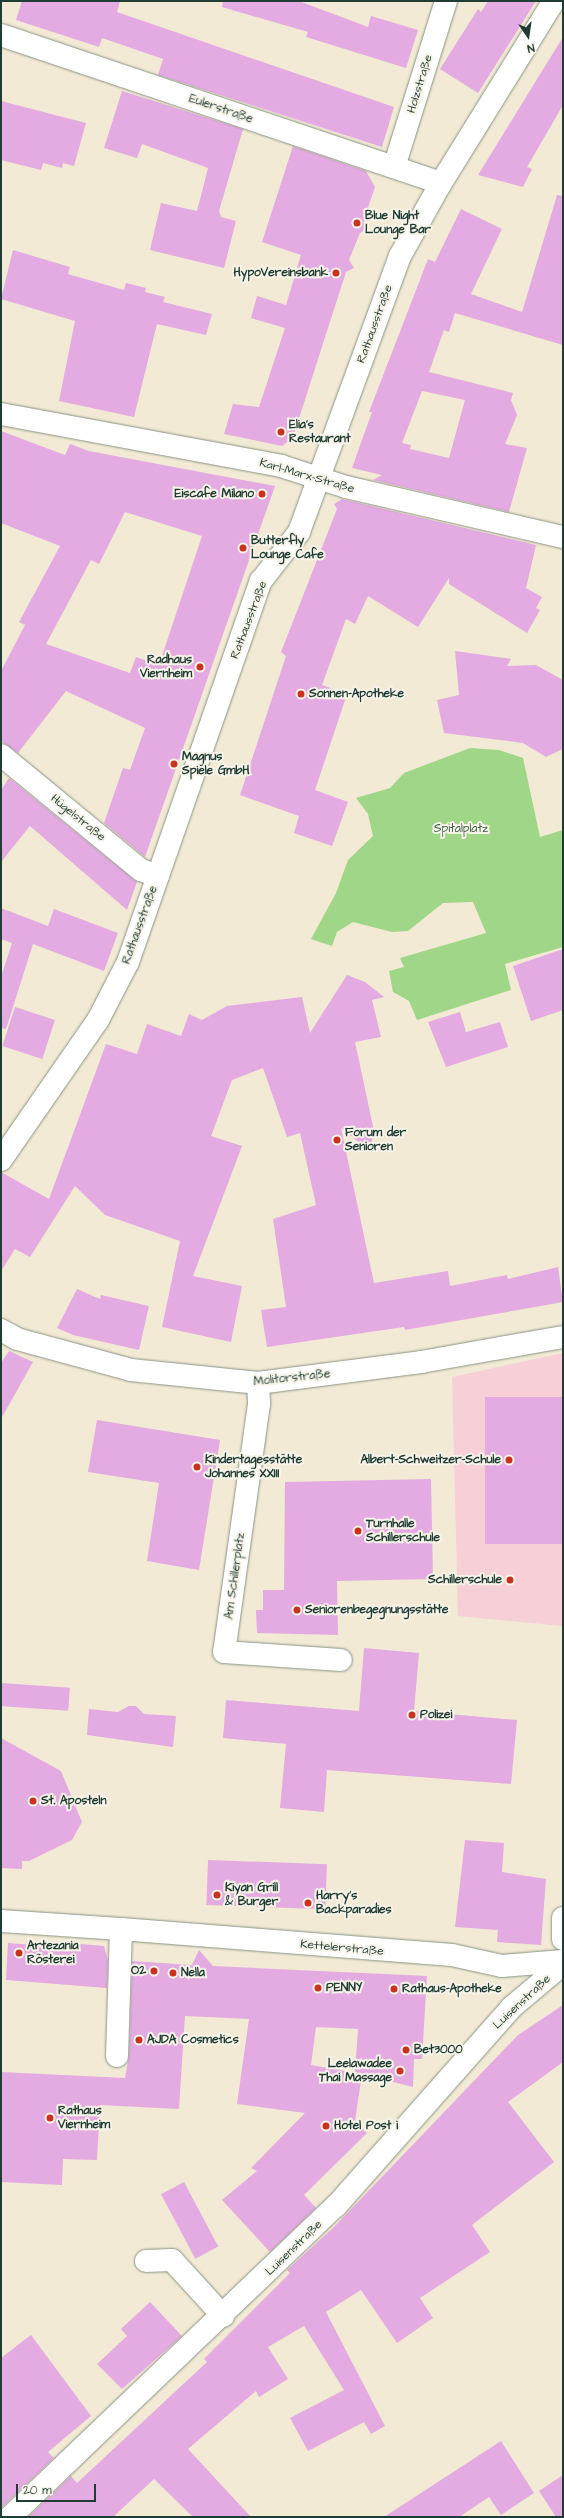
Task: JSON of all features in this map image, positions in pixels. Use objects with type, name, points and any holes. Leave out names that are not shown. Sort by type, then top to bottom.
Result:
[{"type":"street","name":"Holzstraße","points":[[394,167],[446,1]]},
{"type":"street","name":"Rathausstraße","points":[[1,1160],[98,1020],[128,962],[261,581],[299,532],[400,256],[441,183],[554,1]]},
{"type":"street","name":"Eulerstraße","points":[[1,35],[441,183]]},
{"type":"street","name":"Karl-Marx-Straße","points":[[1,414],[281,466],[318,478],[563,537]]},
{"type":"street","name":"Hügelstraße","points":[[1,755],[142,870],[158,876]]},
{"type":"street","name":"Molitorstraße","points":[[1,1330],[17,1339],[131,1370],[258,1383],[421,1362],[563,1337]]},
{"type":"street","name":"Am Schillerplatz","points":[[258,1383],[258,1404],[224,1652],[341,1660]]},
{"type":"street","points":[[563,1918],[563,1938]]},
{"type":"street","name":"Kettelerstraße","points":[[1,1921],[452,1955],[502,1966],[563,1963]]},
{"type":"street","points":[[116,2056],[121,1929]]},
{"type":"street","name":"Luisenstraße","points":[[10,2517],[223,2316],[336,2206],[512,2008],[563,1963]]},
{"type":"street","points":[[146,2261],[172,2260],[223,2316]]},
{"type":"shaded area","name":"Albert-Schweitzer-Schule","points":[[563,1353],[563,1626],[458,1616],[452,1377]]},
{"type":"green space","name":"Spitalplatz","points":[[470,748],[499,750],[523,758],[540,837],[563,830],[563,947],[505,964],[511,990],[417,1020],[409,1001],[393,992],[389,971],[404,967],[400,958],[486,933],[473,902],[443,903],[408,931],[392,932],[353,922],[337,932],[332,946],[311,939],[336,893],[348,860],[373,836],[368,814],[356,798],[390,788],[404,773]]},
{"type":"building","points":[[22,1],[120,1],[117,12],[394,107],[382,147],[158,75],[163,59],[102,38],[99,47],[16,20]]},
{"type":"building","points":[[223,1],[299,1],[368,27],[371,16],[418,30],[406,68],[306,37],[308,32],[222,7]]},
{"type":"building","points":[[488,1],[536,1],[478,93],[440,69],[478,9],[481,12]]},
{"type":"building","points":[[563,37],[563,105],[527,167],[532,169],[523,187],[478,175]]},
{"type":"building","points":[[122,91],[243,129],[219,211],[221,217],[236,221],[224,268],[150,250],[161,203],[197,211],[208,168],[142,144],[137,158],[104,148]]},
{"type":"building","points":[[1,101],[86,123],[74,166],[63,163],[62,168],[43,163],[41,170],[1,160]]},
{"type":"building","points":[[293,146],[366,171],[375,187],[364,219],[367,229],[360,233],[349,260],[354,268],[346,272],[293,437],[282,446],[224,434],[233,404],[259,407],[285,328],[251,318],[257,296],[286,305],[301,255],[262,242]]},
{"type":"building","points":[[557,195],[563,196],[563,345],[455,313],[449,332],[444,330],[429,372],[513,393],[511,400],[517,415],[505,444],[527,448],[509,512],[373,480],[382,475],[352,468],[372,412],[369,412],[428,259],[435,262],[461,209],[502,229],[471,294],[522,312]],"holes":[[[422,391],[465,400],[449,458],[410,449],[411,445],[402,443]]]},
{"type":"building","points":[[13,250],[70,267],[68,274],[124,290],[126,283],[146,288],[145,292],[165,297],[163,302],[212,314],[206,335],[157,324],[134,417],[59,401],[75,321],[1,299]]},
{"type":"building","points":[[1,431],[65,455],[70,444],[89,451],[275,486],[145,857],[104,823],[123,768],[130,770],[145,728],[66,691],[18,753],[1,741],[1,671],[25,625],[19,622],[60,546],[1,523]],"holes":[[[125,512],[202,536],[159,665],[136,657],[130,673],[46,644],[91,560],[99,564]]]},
{"type":"building","points":[[342,499],[536,545],[526,588],[542,597],[536,608],[540,610],[527,633],[449,584],[449,578],[418,627],[368,596],[355,624],[346,619],[322,685],[347,694],[315,790],[348,802],[332,846],[294,833],[299,816],[240,795],[286,656],[281,652],[337,509],[334,504]]},
{"type":"building","points":[[455,651],[511,659],[507,666],[536,665],[563,680],[563,749],[546,757],[523,743],[444,733],[437,700],[459,695]]},
{"type":"building","points":[[9,778],[137,882],[127,910],[30,826],[1,862],[1,790]]},
{"type":"building","points":[[1,908],[48,926],[54,909],[118,933],[104,971],[33,944],[6,1029],[1,1028],[1,977],[12,943],[1,939]]},
{"type":"building","points":[[563,949],[563,1010],[531,1021],[513,966]]},
{"type":"building","points":[[347,975],[365,982],[384,997],[372,1000],[381,1037],[355,1042],[374,1131],[370,1151],[341,1128],[374,1283],[448,1271],[450,1286],[507,1275],[508,1279],[558,1267],[563,1302],[405,1330],[404,1327],[267,1347],[261,1310],[286,1307],[273,1219],[316,1205],[300,1133],[287,1137],[263,1068],[232,1080],[211,1136],[242,1146],[193,1276],[242,1286],[231,1342],[162,1327],[180,1241],[105,1215],[75,1186],[30,1257],[15,1249],[1,1271],[1,1172],[49,1199],[106,1044],[137,1054],[147,1024],[181,1036],[189,1014],[202,1020],[227,1006],[302,997],[310,1033]]},
{"type":"building","points":[[15,1007],[55,1020],[42,1059],[2,1046]]},
{"type":"building","points":[[460,1012],[466,1032],[500,1022],[508,1047],[446,1067],[428,1022]]},
{"type":"building","points":[[77,1289],[100,1299],[101,1295],[149,1306],[139,1350],[73,1335],[57,1328]]},
{"type":"building","points":[[9,1351],[33,1362],[1,1419],[1,1363]]},
{"type":"building","points":[[485,1397],[563,1397],[563,1544],[485,1544]]},
{"type":"building","points":[[97,1420],[220,1440],[199,1570],[147,1561],[159,1483],[88,1472]]},
{"type":"building","name":"Turnhalle Schillerschule","points":[[431,1479],[433,1579],[337,1581],[338,1635],[257,1633],[256,1610],[263,1610],[263,1590],[284,1590],[285,1482]]},
{"type":"building","name":"Polizei","points":[[364,1648],[419,1653],[414,1711],[517,1720],[511,1784],[327,1770],[324,1812],[280,1808],[286,1744],[223,1738],[226,1700],[359,1711]]},
{"type":"building","points":[[1,1683],[70,1688],[68,1711],[1,1706]]},
{"type":"building","points":[[129,1706],[136,1706],[144,1714],[176,1716],[173,1747],[87,1735],[89,1709],[118,1712]]},
{"type":"building","name":"St. Aposteln","points":[[1,1738],[61,1771],[82,1822],[72,1840],[29,1861],[22,1861],[22,1869],[1,1868]]},
{"type":"building","points":[[465,1840],[504,1843],[502,1872],[546,1879],[541,1945],[497,1942],[498,1930],[455,1927]]},
{"type":"building","points":[[208,1860],[327,1864],[325,1909],[206,1905]]},
{"type":"building","points":[[58,1942],[104,1946],[108,1960],[107,1988],[6,1980],[8,1943],[57,1947]]},
{"type":"building","points":[[199,1950],[213,1966],[427,1976],[422,2059],[414,2059],[413,2087],[362,2074],[355,2121],[367,2133],[304,2195],[316,2208],[270,2252],[222,2200],[257,2171],[251,2168],[305,2113],[237,2104],[249,2019],[185,2016],[179,2109],[100,2105],[97,2160],[63,2159],[62,2185],[1,2182],[1,2072],[125,2078],[129,2056],[132,1961],[192,1965]],"holes":[[[316,2027],[358,2029],[355,2072],[362,2074],[311,2065]]]},
{"type":"building","points":[[563,2005],[563,2062],[508,2102],[554,2162],[472,2225],[490,2252],[420,2298],[433,2318],[397,2343],[361,2290],[326,2312],[385,2426],[371,2434],[364,2422],[308,2451],[290,2418],[344,2390],[304,2326],[268,2347],[288,2379],[259,2397],[256,2391],[188,2449],[251,2517],[193,2517],[154,2479],[113,2517],[28,2517],[71,2476],[77,2483],[207,2362],[204,2359],[290,2273],[287,2270],[334,2227],[518,2035]]},
{"type":"building","points":[[184,2182],[218,2246],[195,2259],[161,2194]]},
{"type":"building","points":[[150,2302],[182,2336],[122,2389],[97,2364],[127,2336],[121,2329]]},
{"type":"building","points":[[31,2335],[91,2416],[48,2452],[54,2458],[1,2508],[1,2358]]},
{"type":"building","points":[[501,2441],[534,2493],[501,2515],[489,2497],[459,2517],[384,2517]]},
{"type":"building","points":[[563,2475],[563,2517],[556,2517],[539,2491]]},
{"type":"place","name":"Blue Night Lounge Bar","points":[[357,223]]},
{"type":"place","name":"HypoVereinsbank","points":[[336,273]]},
{"type":"place","name":"Elia's Restaurant","points":[[281,432]]},
{"type":"place","name":"Eiscafe Milano","points":[[262,494]]},
{"type":"place","name":"Butterfly Lounge Cafe","points":[[243,548]]},
{"type":"place","name":"Radhaus Viernheim","points":[[200,667]]},
{"type":"place","name":"Sonnen-Apotheke","points":[[301,694]]},
{"type":"place","name":"Magnus Spiele GmbH","points":[[174,764]]},
{"type":"place","name":"Forum der Senioren","points":[[337,1140]]},
{"type":"place","name":"Albert-Schweitzer-Schule","points":[[509,1460]]},
{"type":"place","name":"Kindertagesstätte Johannes XXIII","points":[[197,1467]]},
{"type":"place","name":"Turnhalle Schillerschule","points":[[358,1531]]},
{"type":"place","name":"Schillerschule","points":[[510,1580]]},
{"type":"place","name":"Seniorenbegegnungsstätte","points":[[297,1610]]},
{"type":"place","name":"Polizei","points":[[412,1715]]},
{"type":"place","name":"St. Aposteln","points":[[33,1801]]},
{"type":"place","name":"Kiyan Grill & Burger","points":[[217,1895]]},
{"type":"place","name":"Harry's Backparadies","points":[[308,1903]]},
{"type":"place","name":"Artezania Rösterei","points":[[19,1953]]},
{"type":"place","name":"O2","points":[[154,1971]]},
{"type":"place","name":"Nella","points":[[173,1973]]},
{"type":"place","name":"PENNY","points":[[318,1988]]},
{"type":"place","name":"Rathaus-Apotheke","points":[[394,1989]]},
{"type":"place","name":"AJDA Cosmetics","points":[[139,2040]]},
{"type":"place","name":"Bet3000","points":[[406,2050]]},
{"type":"place","name":"Leelawadee Thai Massage","points":[[400,2071]]},
{"type":"place","name":"Rathaus Viernheim","points":[[50,2118]]},
{"type":"place","name":"Hotel Post i","points":[[326,2126]]}]
